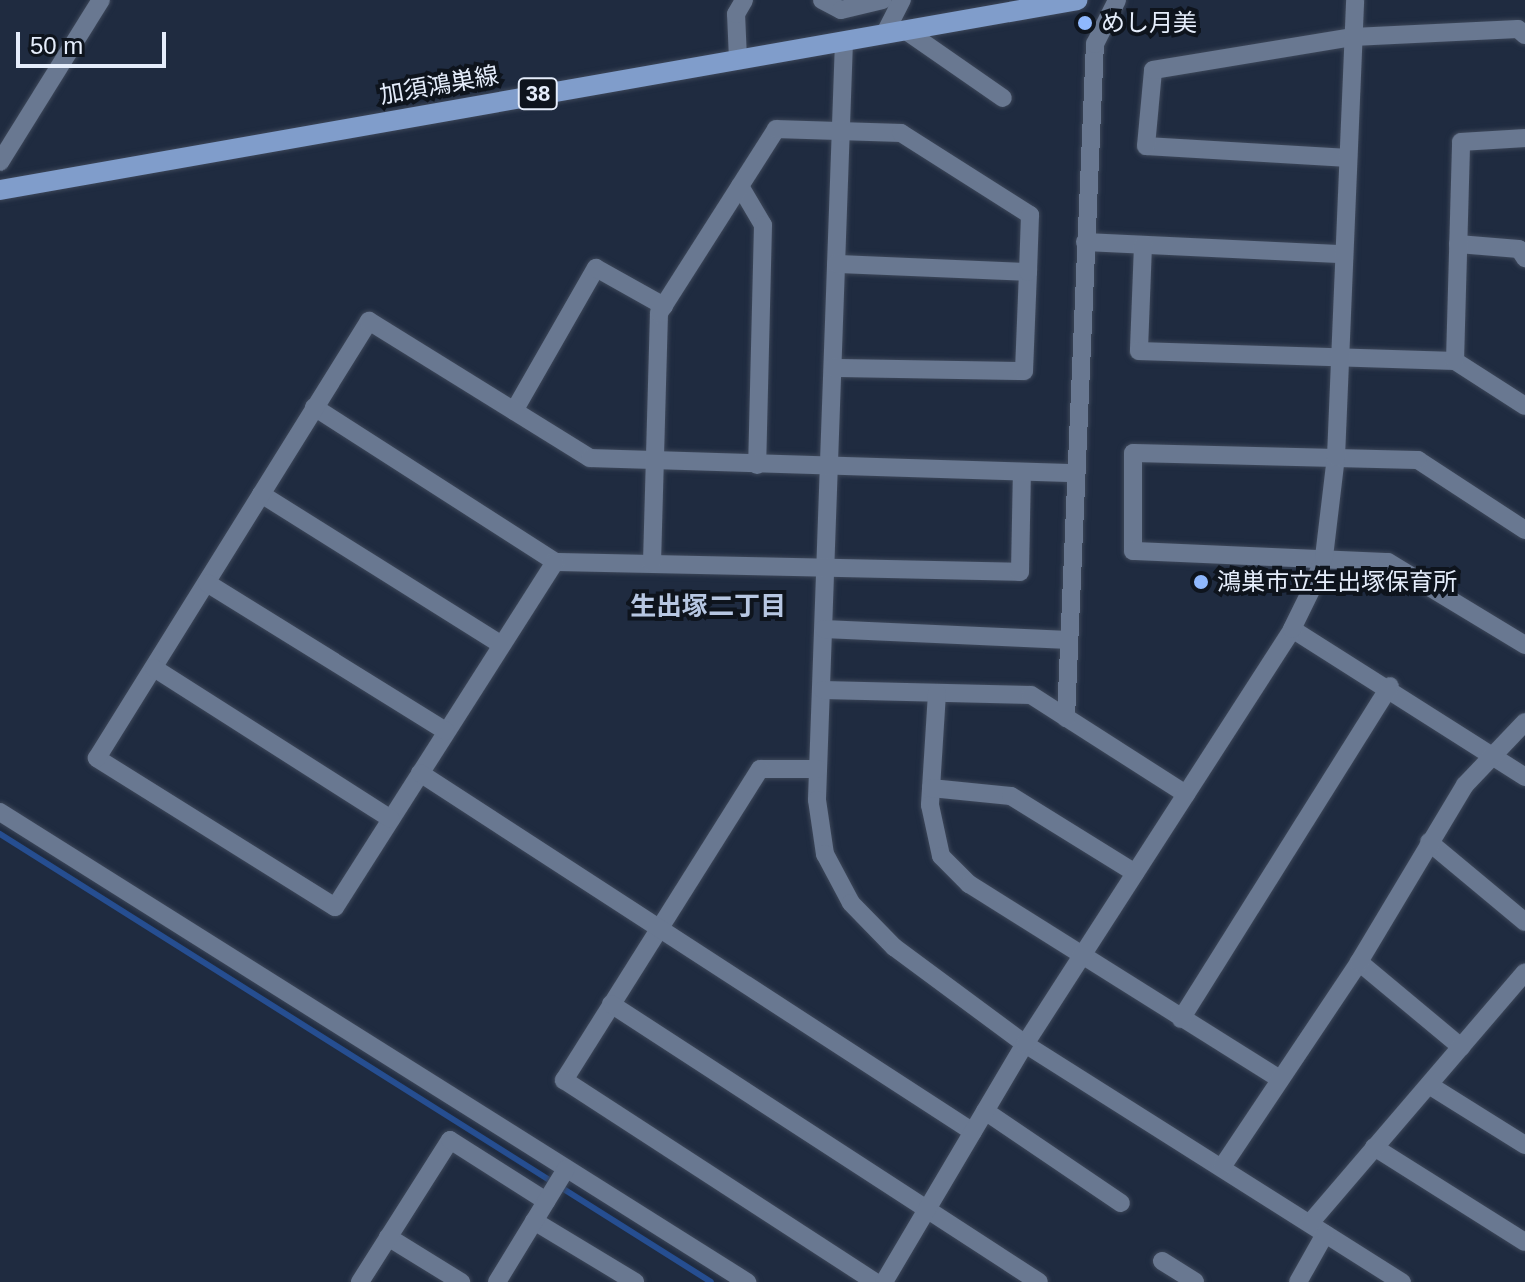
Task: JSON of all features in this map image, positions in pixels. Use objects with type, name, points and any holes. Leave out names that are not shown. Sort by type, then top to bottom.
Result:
[{"type":"main road","name":"加須鴻巣線","points":[[0,190],[1077,0]]},
{"type":"street","points":[[0,162],[101,0]]},
{"type":"street","points":[[738,59],[736,14],[744,0]]},
{"type":"street","points":[[822,0],[841,10],[883,0]]},
{"type":"street","points":[[902,0],[895,32],[1003,98]]},
{"type":"street","points":[[1066,718],[1095,44],[1117,0]]},
{"type":"street","points":[[884,1282],[1025,1044],[1292,629],[1324,557],[1336,457],[1355,0]]},
{"type":"street","points":[[1348,158],[1146,146],[1153,70],[1353,37],[1518,29],[1525,35]]},
{"type":"street","points":[[844,41],[818,769],[825,854],[851,903],[894,947],[1025,1044],[1402,1282]]},
{"type":"street","points":[[652,563],[659,313],[776,129],[901,133],[1030,215],[1024,371],[833,368]]},
{"type":"street","points":[[1455,361],[1461,142],[1525,138]]},
{"type":"street","points":[[740,186],[763,225],[757,465]]},
{"type":"street","points":[[1085,242],[1344,254]]},
{"type":"street","points":[[1458,244],[1519,249],[1525,258]]},
{"type":"street","points":[[1143,245],[1139,351],[1455,361],[1525,406]]},
{"type":"street","points":[[836,264],[1028,272]]},
{"type":"street","points":[[514,411],[596,268],[664,306]]},
{"type":"street","points":[[555,562],[335,907],[97,758],[369,321],[590,458],[1076,473]]},
{"type":"street","points":[[314,407],[555,562],[1020,572],[1022,472]]},
{"type":"street","points":[[1525,530],[1418,460],[1133,453],[1133,551],[1388,562],[1525,645]]},
{"type":"street","points":[[261,494],[502,645]]},
{"type":"street","points":[[207,583],[446,731]]},
{"type":"street","points":[[824,629],[1069,640]]},
{"type":"street","points":[[1292,629],[1390,686],[1494,753],[1525,777]]},
{"type":"street","points":[[154,668],[391,819]]},
{"type":"street","points":[[1181,1019],[1390,686]]},
{"type":"street","points":[[823,690],[1031,695],[1186,794]]},
{"type":"street","points":[[937,693],[931,788],[941,856],[969,884],[1280,1079]]},
{"type":"street","points":[[1222,1167],[1359,962],[1465,785],[1525,722]]},
{"type":"street","points":[[818,769],[760,769],[564,1080],[875,1282]]},
{"type":"street","points":[[420,773],[973,1132]]},
{"type":"street","points":[[931,788],[1011,796],[1135,873]]},
{"type":"street","points":[[0,812],[747,1282]]},
{"type":"street","points":[[1429,842],[1525,922]]},
{"type":"street","points":[[1359,962],[1461,1047]]},
{"type":"street","points":[[1298,1282],[1318,1229],[1374,1147],[1525,972]]},
{"type":"street","points":[[611,1004],[929,1207],[1039,1282]]},
{"type":"street","points":[[1429,1085],[1525,1145]]},
{"type":"street","points":[[985,1111],[1121,1203]]},
{"type":"street","points":[[360,1282],[450,1140],[546,1201]]},
{"type":"street","points":[[1374,1147],[1525,1242]]},
{"type":"street","points":[[497,1282],[566,1169]]},
{"type":"street","points":[[534,1221],[635,1282]]},
{"type":"street","points":[[388,1237],[459,1282]]},
{"type":"street","points":[[1162,1261],[1195,1282]]},
{"type":"waterway","points":[[0,834],[711,1282]]},
{"type":"place","name":"めし月美","points":[[1085,23]]},
{"type":"place","name":"鴻巣市立生出塚保育所","points":[[1201,582]]},
{"type":"district","name":"生出塚二丁目","points":[[708,607]]}]
